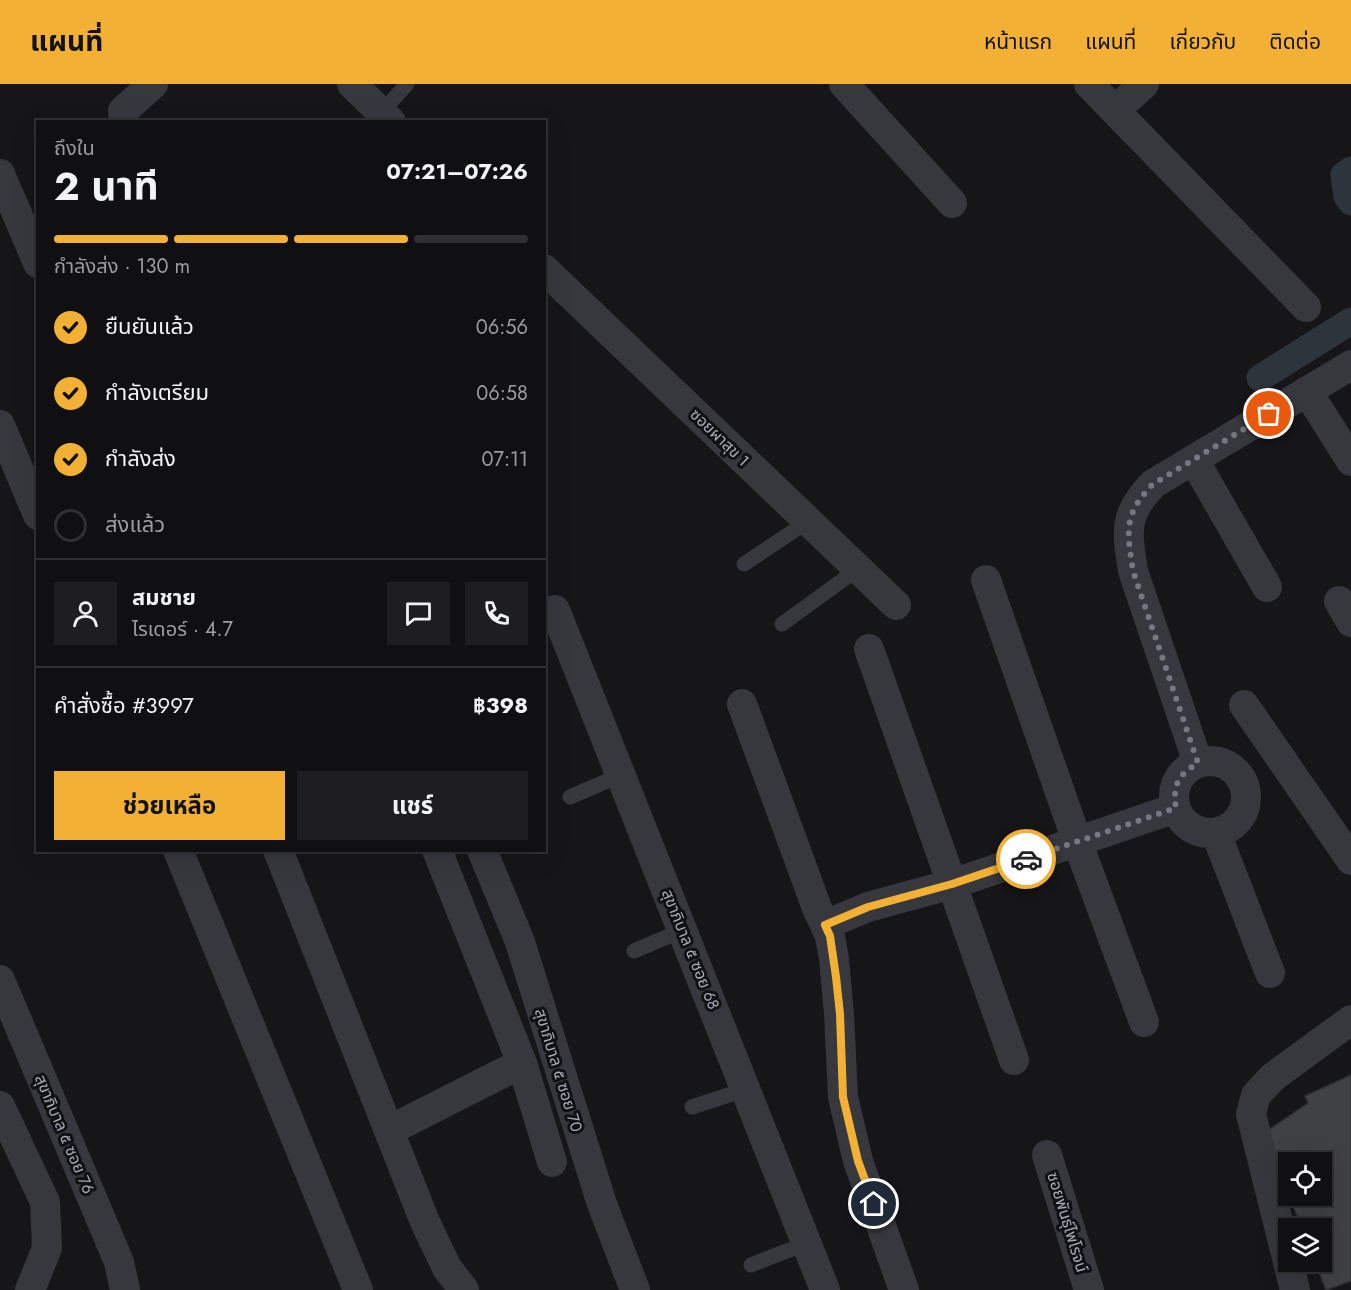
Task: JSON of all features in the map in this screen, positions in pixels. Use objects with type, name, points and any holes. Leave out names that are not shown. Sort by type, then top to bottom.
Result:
[{"type":"street","points":[[124,120],[123,111],[153,84]]},
{"type":"street","points":[[352,84],[386,117]]},
{"type":"street","points":[[844,84],[952,203]]},
{"type":"street","points":[[1089,84],[1306,307]]},
{"type":"street","points":[[1115,110],[1144,84]]},
{"type":"street","points":[[0,174],[36,258]]},
{"type":"street","name":"ซอยผาสุข 1","points":[[546,270],[896,605]]},
{"type":"street","points":[[1198,763],[1133,571],[1128,538],[1130,517],[1138,500],[1153,484],[1351,365]]},
{"type":"street","points":[[1307,391],[1351,461]]},
{"type":"street","points":[[0,425],[36,509]]},
{"type":"street","points":[[1194,460],[1267,587]]},
{"type":"street","points":[[986,580],[1077,841],[1144,1022]]},
{"type":"street","name":"สุขาภิบาล ๕ ซอย 68","points":[[554,624],[621,775],[825,1290]]},
{"type":"street","points":[[869,649],[1014,1060]]},
{"type":"street","points":[[741,704],[830,936],[840,1014],[843,1097],[858,1161],[904,1290]]},
{"type":"street","points":[[1244,705],[1351,860]]},
{"type":"street","points":[[1213,761],[1227,765],[1238,775],[1245,788],[1246,803],[1240,817],[1230,827],[1216,832],[1201,831],[1188,824],[1179,816],[1176,808],[1174,799],[1177,784],[1185,771],[1198,763],[1213,761]]},
{"type":"street","points":[[825,925],[868,907],[952,884],[1176,808]]},
{"type":"street","points":[[1216,832],[1270,973]]},
{"type":"street","points":[[179,852],[358,1290]]},
{"type":"street","points":[[279,852],[426,1222],[447,1268],[464,1290]]},
{"type":"street","points":[[437,852],[522,1063],[552,1162]]},
{"type":"street","name":"สุขาภิบาล ๕ ซอย 70","points":[[483,852],[520,942],[602,1204],[635,1290]]},
{"type":"street","name":"สุขาภิบาล ๕ ซอย 76","points":[[0,980],[118,1262],[125,1290]]},
{"type":"street","points":[[1295,1290],[1251,1114],[1256,1095],[1273,1077],[1351,1020]]},
{"type":"street","points":[[390,1130],[522,1063]]},
{"type":"street","points":[[0,1106],[45,1202],[47,1248],[30,1290]]},
{"type":"street","name":"ซอยพันธ์ุไพโรจน์","points":[[1047,1155],[1089,1290]]},
{"type":"lane","points":[[386,117],[407,84]]},
{"type":"lane","points":[[744,564],[807,522]]},
{"type":"lane","points":[[782,624],[858,569]]},
{"type":"lane","points":[[570,797],[621,775]]},
{"type":"lane","points":[[633,951],[683,930]]},
{"type":"lane","points":[[692,1107],[747,1089]]},
{"type":"lane","points":[[751,1265],[807,1243]]},
{"type":"building","points":[[1351,1075],[1351,1281],[1326,1290],[1319,1272],[1332,1272],[1332,1218],[1298,1218],[1293,1206],[1332,1206],[1332,1152],[1278,1152],[1278,1169],[1264,1133],[1308,1103],[1305,1096]]},
{"type":"waterway","points":[[1351,170],[1344,175],[1347,196],[1351,202]]},
{"type":"waterway","points":[[1260,378],[1351,321]]},
{"type":"way so far","points":[[1026,859],[1176,808],[1174,799],[1177,784],[1185,771],[1198,763],[1133,571],[1128,538],[1130,517],[1138,500],[1153,484],[1269,414]]},
{"type":"route","points":[[874,1204],[858,1161],[843,1097],[840,1014],[834,959],[830,936],[825,925],[868,907],[952,884],[1026,859]]}]
